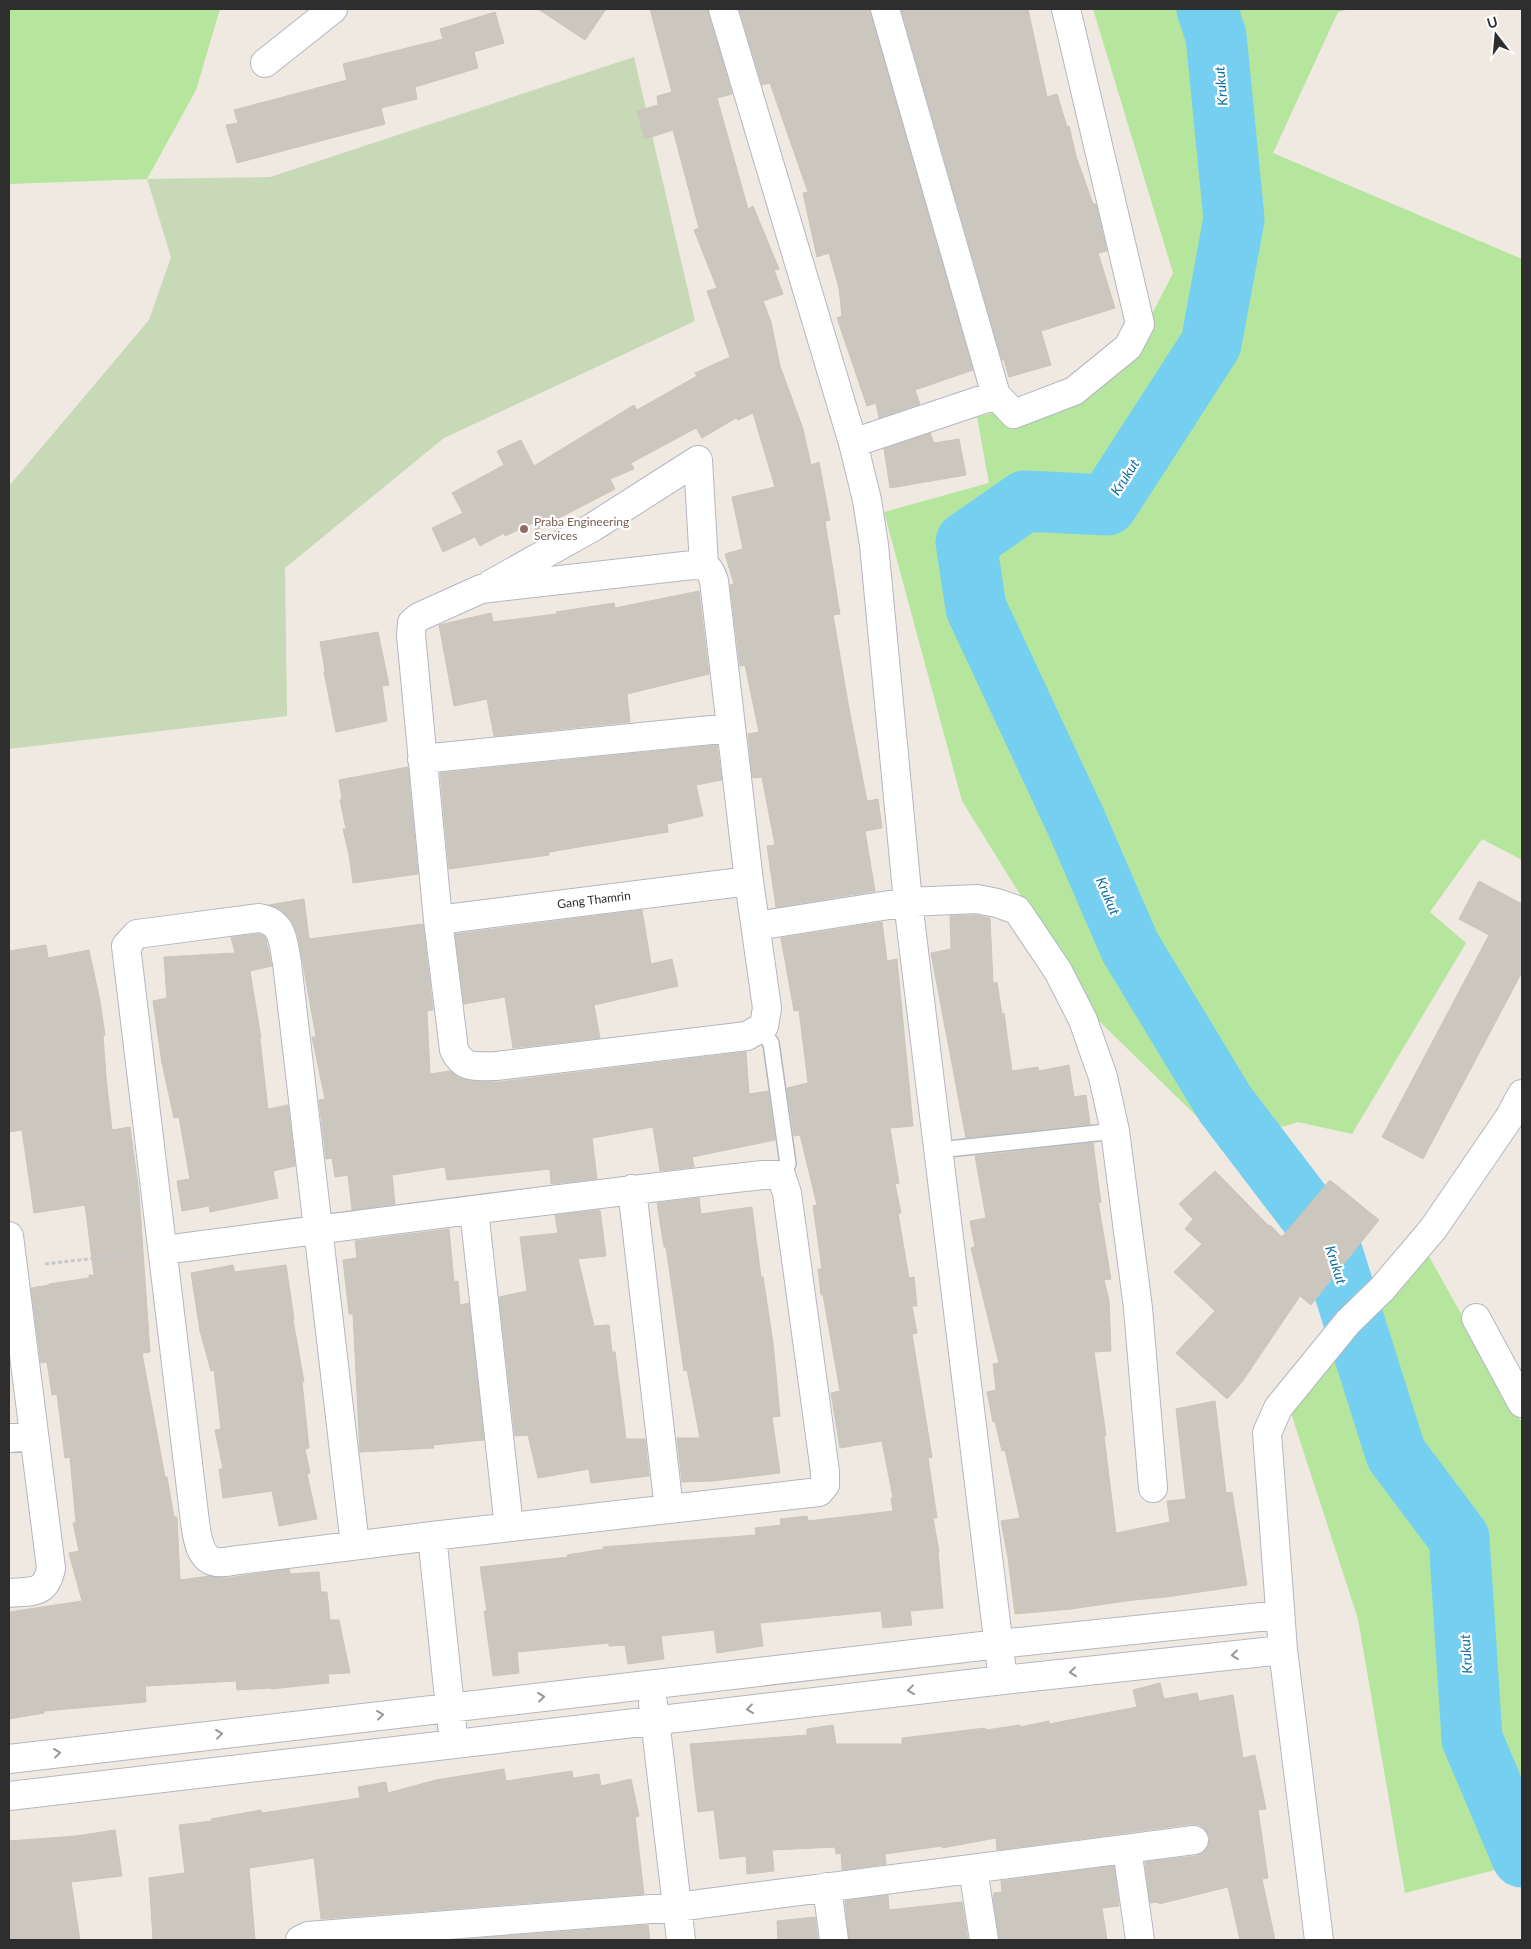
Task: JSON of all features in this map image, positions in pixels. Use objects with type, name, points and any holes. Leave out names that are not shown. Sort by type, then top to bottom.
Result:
[{"type":"street","points":[[265,63],[333,9]]},
{"type":"street","points":[[723,9],[853,443],[867,500],[874,545],[908,902],[1003,1680]]},
{"type":"street","points":[[885,9],[996,395],[1014,414],[1074,391],[1128,347],[1140,324],[1066,9]]},
{"type":"street","points":[[853,443],[996,395]]},
{"type":"street","points":[[482,589],[704,565],[710,570],[714,580],[749,881],[767,1008],[764,1026],[747,1036],[496,1066],[466,1065],[459,1060],[454,1050],[438,920],[422,759],[411,636],[412,623],[419,617],[482,589],[593,527],[698,460],[704,565]]},
{"type":"street","points":[[422,759],[731,728]]},
{"type":"street","name":"Gang Thamrin","points":[[438,920],[749,881]]},
{"type":"street","points":[[756,926],[908,902],[977,898],[1017,910],[1058,971],[1083,1020],[1103,1077],[1116,1132],[1138,1308],[1153,1488]]},
{"type":"street","points":[[164,1250],[317,1230],[632,1190],[763,1175],[781,1175],[787,1193],[825,1472],[825,1485],[819,1492],[218,1562],[210,1560],[199,1546],[126,946],[137,934],[259,918],[270,920],[278,926],[282,936],[287,963],[317,1230],[355,1545]]},
{"type":"street","points":[[1319,1940],[1283,1650],[1267,1432],[1278,1408],[1348,1322],[1382,1289],[1434,1229],[1516,1126],[1522,1094]]},
{"type":"street","points":[[632,1190],[669,1509]]},
{"type":"street","points":[[474,1210],[509,1527]]},
{"type":"street","points":[[9,1236],[21,1437],[51,1568],[50,1578],[45,1586],[36,1590],[9,1593]]},
{"type":"street","points":[[1476,1318],[1522,1403]]},
{"type":"street","points":[[432,1536],[454,1743]]},
{"type":"street","points":[[9,1759],[999,1644],[1280,1615]]},
{"type":"street","points":[[9,1796],[1003,1680],[1283,1650]]},
{"type":"street","points":[[651,1685],[681,1940]]},
{"type":"street","points":[[300,1940],[308,1936],[677,1907],[1194,1840]]},
{"type":"street","points":[[1127,1849],[1140,1940]]},
{"type":"street","points":[[973,1869],[984,1940]]},
{"type":"street","points":[[827,1887],[834,1940]]},
{"type":"lane","points":[[759,1029],[771,1043],[788,1164],[781,1175]]},
{"type":"lane","points":[[939,1150],[1116,1132]]},
{"type":"path","points":[[11,1268],[164,1250]]},
{"type":"green space","points":[[9,9],[220,9],[196,90],[147,179],[9,184]]},
{"type":"green space","points":[[1093,9],[1350,9],[1338,12],[1273,153],[1522,259],[1522,860],[1482,839],[1430,912],[1466,943],[1352,1134],[1298,1122],[1225,1144],[1098,1020],[962,801],[884,512],[989,483],[977,417],[1071,393],[1133,351],[1173,273]]},
{"type":"green space","points":[[634,57],[695,321],[444,438],[285,568],[287,716],[9,749],[9,486],[149,320],[171,257],[147,179],[270,177]]},
{"type":"green space","points":[[1426,1251],[1522,1423],[1522,1863],[1405,1893],[1358,1619],[1290,1410]]},
{"type":"building","points":[[538,9],[606,9],[585,40]]},
{"type":"building","points":[[650,9],[708,9],[732,94],[717,98],[748,209],[753,206],[779,269],[774,270],[783,294],[763,301],[771,322],[780,366],[803,429],[811,465],[819,462],[830,520],[825,521],[840,614],[833,615],[848,703],[867,801],[878,799],[882,828],[865,831],[875,891],[776,907],[767,846],[775,845],[762,777],[753,778],[752,775],[748,734],[759,732],[745,665],[740,666],[730,585],[734,584],[725,554],[743,549],[732,497],[775,487],[753,413],[738,420],[736,418],[702,438],[696,428],[631,463],[634,469],[610,479],[615,489],[536,530],[533,523],[505,536],[504,533],[480,546],[475,537],[443,552],[432,528],[463,513],[452,493],[504,465],[497,451],[521,440],[534,466],[634,405],[637,410],[697,376],[695,373],[730,357],[707,291],[717,288],[694,230],[699,228],[673,130],[645,139],[637,111],[658,105],[657,96],[672,92]]},
{"type":"building","points":[[739,9],[870,9],[973,370],[915,390],[920,404],[879,418],[876,403],[867,406],[837,318],[842,316],[839,288],[829,253],[817,257],[803,193],[808,192],[770,83],[762,85]]},
{"type":"building","points":[[901,9],[1028,9],[1047,97],[1057,94],[1093,204],[1096,204],[1107,251],[1098,253],[1115,308],[1041,331],[1051,365],[1009,377],[1004,360],[1002,360]]},
{"type":"building","points":[[495,12],[504,43],[474,52],[478,68],[415,87],[417,99],[381,108],[385,124],[237,163],[226,125],[238,123],[234,110],[347,80],[343,64],[443,39],[440,29]]},
{"type":"building","points":[[930,433],[934,443],[959,439],[966,475],[890,488],[884,449]]},
{"type":"building","points":[[699,591],[709,674],[627,694],[630,722],[494,736],[487,699],[454,706],[439,625],[491,613],[493,622],[557,614],[556,612],[614,603],[615,608]]},
{"type":"building","points":[[378,632],[389,685],[382,686],[387,721],[336,732],[320,642]]},
{"type":"building","points":[[717,745],[722,780],[696,785],[703,816],[667,824],[668,832],[549,852],[549,855],[449,869],[440,773]]},
{"type":"building","points":[[408,767],[418,874],[353,883],[343,829],[346,829],[340,800],[342,799],[339,780]]},
{"type":"building","points":[[1479,881],[1522,904],[1522,972],[1423,1159],[1382,1137],[1489,935],[1459,919]]},
{"type":"building","points":[[304,899],[309,939],[423,924],[433,1010],[427,1011],[430,1074],[450,1071],[458,1077],[469,1081],[498,1082],[746,1052],[749,1094],[768,1091],[775,1140],[692,1157],[694,1167],[660,1171],[653,1127],[592,1138],[597,1179],[551,1184],[550,1169],[447,1180],[445,1167],[392,1175],[395,1204],[352,1210],[348,1175],[335,1177],[332,1158],[326,1159],[319,1100],[325,1099],[312,1037],[316,1037],[298,936],[289,918],[281,910],[269,905]]},
{"type":"building","points":[[642,910],[651,964],[672,959],[678,986],[594,1005],[600,1038],[513,1048],[505,997],[464,1004],[455,934]]},
{"type":"building","points":[[976,915],[990,918],[993,983],[997,982],[1002,1014],[1004,1013],[1012,1071],[1038,1067],[1039,1071],[1069,1065],[1074,1097],[1086,1095],[1090,1124],[966,1138],[931,953],[951,949],[950,916]]},
{"type":"building","points":[[882,922],[887,961],[897,959],[913,1126],[890,1128],[899,1183],[895,1184],[901,1213],[898,1213],[909,1278],[914,1277],[917,1306],[912,1306],[917,1333],[912,1334],[932,1457],[928,1458],[937,1518],[933,1518],[939,1551],[943,1608],[910,1611],[912,1625],[883,1628],[881,1611],[760,1623],[763,1646],[717,1653],[714,1630],[661,1636],[664,1659],[628,1664],[625,1645],[609,1646],[609,1643],[517,1652],[519,1673],[493,1676],[484,1611],[487,1611],[480,1567],[568,1557],[567,1555],[604,1549],[603,1547],[756,1535],[755,1528],[781,1525],[780,1519],[807,1516],[808,1521],[893,1511],[891,1498],[893,1498],[882,1441],[840,1448],[831,1393],[840,1391],[823,1295],[821,1295],[818,1269],[822,1269],[813,1206],[817,1205],[800,1135],[794,1136],[787,1088],[808,1083],[799,1010],[794,1011],[781,938]]},
{"type":"building","points":[[258,934],[264,936],[266,940],[272,966],[250,971],[261,1038],[268,1109],[288,1105],[295,1166],[273,1171],[278,1198],[210,1212],[209,1206],[182,1211],[177,1181],[190,1179],[179,1117],[174,1118],[162,1063],[153,1001],[167,998],[164,957],[235,953],[231,937]]},
{"type":"building","points":[[46,945],[48,958],[89,950],[105,1035],[103,1035],[106,1077],[112,1130],[130,1127],[139,1193],[150,1352],[142,1353],[165,1477],[167,1477],[174,1517],[177,1517],[180,1580],[210,1576],[227,1578],[289,1569],[290,1574],[319,1572],[321,1592],[327,1592],[330,1620],[339,1620],[350,1673],[328,1674],[329,1683],[271,1689],[237,1690],[236,1681],[145,1686],[146,1702],[44,1711],[44,1713],[9,1719],[9,1612],[82,1601],[69,1553],[79,1551],[73,1523],[76,1523],[70,1457],[65,1458],[57,1394],[52,1395],[47,1362],[41,1363],[31,1288],[89,1278],[89,1275],[94,1275],[85,1205],[34,1213],[22,1130],[9,1132],[9,951]]},
{"type":"building","points":[[1093,1143],[1101,1203],[1098,1201],[1111,1279],[1104,1280],[1109,1300],[1111,1351],[1094,1352],[1106,1436],[1104,1436],[1116,1533],[1170,1522],[1167,1501],[1186,1499],[1176,1409],[1215,1401],[1226,1493],[1232,1492],[1247,1585],[1071,1609],[1015,1614],[1001,1521],[1020,1518],[1005,1450],[1002,1451],[995,1421],[993,1422],[987,1392],[996,1390],[993,1364],[999,1363],[971,1248],[975,1247],[970,1221],[986,1218],[975,1156]]},
{"type":"building","points":[[1215,1171],[1282,1237],[1330,1180],[1379,1220],[1311,1305],[1300,1296],[1242,1382],[1227,1399],[1176,1353],[1215,1311],[1174,1272],[1202,1244],[1185,1229],[1193,1219],[1179,1204]]},
{"type":"building","points":[[699,1198],[701,1214],[752,1207],[761,1277],[763,1277],[773,1343],[780,1416],[772,1417],[780,1473],[713,1481],[682,1482],[677,1438],[700,1438],[687,1370],[684,1371],[666,1247],[664,1247],[657,1203]]},
{"type":"building","points":[[600,1210],[606,1256],[578,1259],[594,1326],[609,1325],[612,1352],[615,1352],[626,1439],[645,1439],[649,1476],[591,1483],[589,1469],[538,1478],[528,1435],[515,1436],[499,1297],[527,1291],[520,1237],[558,1233],[555,1215]]},
{"type":"building","points":[[449,1229],[454,1282],[458,1281],[460,1305],[469,1303],[484,1440],[433,1445],[434,1448],[360,1452],[353,1314],[349,1314],[343,1260],[357,1258],[355,1241]]},
{"type":"building","points":[[233,1265],[235,1272],[286,1265],[304,1382],[302,1382],[309,1448],[305,1449],[310,1473],[307,1474],[317,1519],[279,1526],[272,1491],[223,1498],[219,1469],[223,1469],[215,1430],[221,1429],[214,1370],[211,1371],[200,1331],[191,1273]]},
{"type":"building","points":[[1160,1683],[1164,1699],[1197,1693],[1199,1701],[1233,1695],[1243,1758],[1255,1755],[1266,1809],[1258,1810],[1268,1878],[1262,1879],[1275,1940],[1240,1940],[1228,1887],[1159,1904],[1159,1902],[1150,1903],[1145,1862],[1196,1856],[1203,1853],[1208,1846],[1210,1838],[1206,1830],[1200,1825],[1192,1824],[997,1850],[996,1838],[942,1848],[942,1846],[885,1854],[886,1864],[842,1870],[841,1853],[836,1854],[835,1847],[772,1850],[774,1871],[747,1874],[746,1856],[720,1859],[714,1810],[698,1812],[690,1744],[807,1735],[807,1729],[833,1725],[836,1744],[902,1744],[902,1738],[985,1728],[986,1730],[1020,1725],[1020,1727],[1049,1721],[1049,1724],[1137,1707],[1133,1690]]},
{"type":"building","points":[[504,1769],[506,1781],[572,1771],[573,1778],[599,1774],[601,1786],[631,1779],[639,1816],[635,1817],[644,1894],[321,1919],[314,1858],[249,1868],[255,1940],[153,1940],[149,1878],[185,1873],[179,1825],[212,1821],[211,1819],[261,1810],[262,1813],[360,1798],[358,1787],[386,1782],[388,1793],[436,1780]]},
{"type":"building","points":[[115,1830],[122,1876],[71,1882],[80,1940],[9,1940],[9,1841],[76,1836]]},
{"type":"building","points":[[1114,1866],[1119,1906],[1102,1908],[1107,1940],[999,1940],[993,1898],[994,1893],[1002,1892],[1001,1881]]},
{"type":"building","points":[[888,1895],[889,1910],[962,1902],[968,1940],[849,1940],[845,1901]]},
{"type":"building","points":[[815,1917],[818,1940],[778,1940],[777,1921]]},
{"type":"building","points":[[648,1925],[650,1940],[453,1940]]},
{"type":"waterway","name":"Krukut","points":[[1207,9],[1216,36],[1234,219],[1211,344],[1107,505],[1025,501],[966,542],[976,608],[1076,822],[1130,947],[1225,1104],[1328,1239],[1396,1454],[1459,1538],[1472,1739],[1522,1857]]},
{"type":"place","name":"Praba Engineering Services","points":[[524,529]]}]
